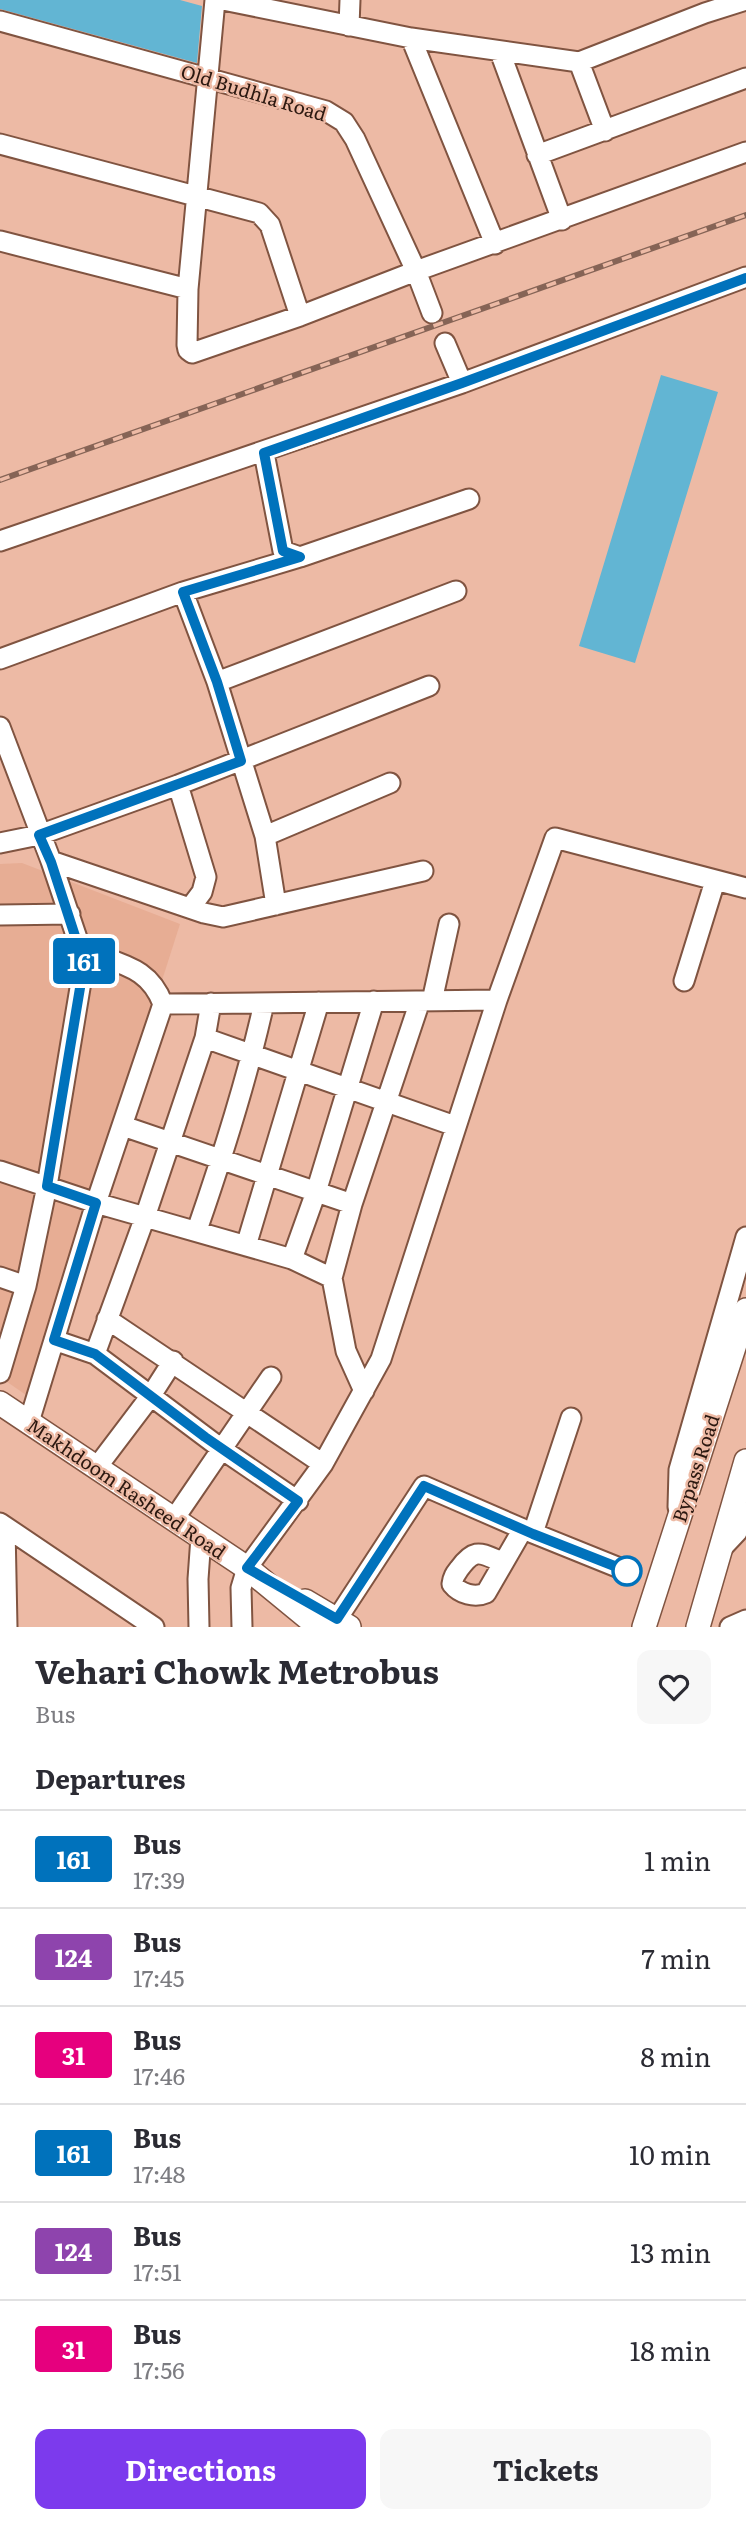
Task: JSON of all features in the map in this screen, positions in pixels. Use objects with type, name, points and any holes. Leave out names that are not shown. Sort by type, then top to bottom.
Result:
[{"type":"main road","name":"Bypass Road","points":[[644,1627],[746,1310]]},
{"type":"main road","name":"Makhdoom Rasheed Road","points":[[0,1403],[335,1624]]},
{"type":"main road","points":[[698,1627],[746,1461]]},
{"type":"street","points":[[215,0],[188,289],[187,345],[192,353],[746,152]]},
{"type":"street","points":[[223,0],[411,38],[579,62],[704,6],[746,0]]},
{"type":"street","points":[[349,26],[350,0]]},
{"type":"street","name":"Old Budhla Road","points":[[0,21],[326,111],[344,122],[355,139],[432,313]]},
{"type":"street","points":[[411,38],[495,244]]},
{"type":"street","points":[[500,52],[562,220]]},
{"type":"street","points":[[579,62],[605,131]]},
{"type":"street","points":[[537,155],[746,78]]},
{"type":"street","points":[[0,144],[259,213],[270,225],[300,316]]},
{"type":"street","points":[[0,241],[188,289]]},
{"type":"street","points":[[0,541],[264,453],[746,278]]},
{"type":"street","points":[[445,342],[462,383]]},
{"type":"street","points":[[264,453],[283,551],[300,557]]},
{"type":"street","points":[[0,659],[183,592],[300,557],[469,499]]},
{"type":"street","points":[[217,682],[456,591]]},
{"type":"street","points":[[183,592],[217,682],[265,836],[276,905]]},
{"type":"street","points":[[0,843],[39,835],[178,785],[429,685]]},
{"type":"street","points":[[0,727],[70,914],[76,939],[86,952],[131,966],[141,972],[158,991],[163,1004],[96,1203],[29,1422]]},
{"type":"street","points":[[265,836],[390,783]]},
{"type":"street","points":[[178,785],[206,877],[202,892],[190,908]]},
{"type":"street","points":[[242,1627],[241,1588],[247,1568],[323,1464],[381,1359],[497,1000],[555,838],[746,888]]},
{"type":"street","points":[[51,862],[223,917],[423,871]]},
{"type":"street","points":[[684,981],[715,881]]},
{"type":"street","points":[[0,915],[70,914]]},
{"type":"street","points":[[364,1391],[346,1351],[332,1278],[352,1204],[385,1102],[426,1001],[449,924]]},
{"type":"street","points":[[0,1373],[26,1286],[47,1186],[86,952]]},
{"type":"street","points":[[163,1004],[497,1000]]},
{"type":"street","points":[[292,1258],[316,1192],[374,1001]]},
{"type":"street","points":[[246,1246],[320,1002]]},
{"type":"street","points":[[95,1354],[145,1217],[205,1038],[211,1003]]},
{"type":"street","points":[[197,1230],[222,1160],[264,1003]]},
{"type":"street","points":[[205,1038],[456,1126]]},
{"type":"street","points":[[123,1126],[352,1204]]},
{"type":"street","points":[[0,1171],[96,1203],[292,1258],[332,1278]]},
{"type":"street","points":[[677,1521],[679,1471],[746,1237]]},
{"type":"street","points":[[0,1278],[26,1286]]},
{"type":"street","points":[[107,1319],[323,1464]]},
{"type":"street","points":[[54,1340],[95,1354],[223,1450],[298,1501]]},
{"type":"street","points":[[97,1467],[150,1397],[173,1361]]},
{"type":"street","points":[[174,1519],[271,1377]]},
{"type":"street","points":[[502,1562],[528,1531],[571,1418]]},
{"type":"street","points":[[335,1624],[424,1486],[627,1571]]},
{"type":"street","points":[[721,1549],[737,1532],[746,1512]]},
{"type":"street","points":[[3,1525],[7,1627]]},
{"type":"street","points":[[3,1525],[154,1627]]},
{"type":"street","points":[[199,1627],[201,1537]]},
{"type":"street","points":[[730,1627],[746,1620]]},
{"type":"shaded area","points":[[22,863],[180,924],[29,1397],[0,1377],[0,864]]},
{"type":"building","points":[[0,0],[180,0],[202,6],[197,63],[0,9]]},
{"type":"building","points":[[661,375],[718,392],[635,663],[579,646]]},
{"type":"railway","points":[[0,480],[746,215]]},
{"type":"bus line","name":"161","points":[[627,1571],[533,1534],[424,1486],[337,1619],[247,1568],[298,1501],[205,1437],[95,1354],[54,1340],[96,1203],[47,1186],[86,952],[76,939],[70,914],[39,835],[241,761],[217,682],[183,592],[300,557],[283,551],[264,453],[746,278]]}]
